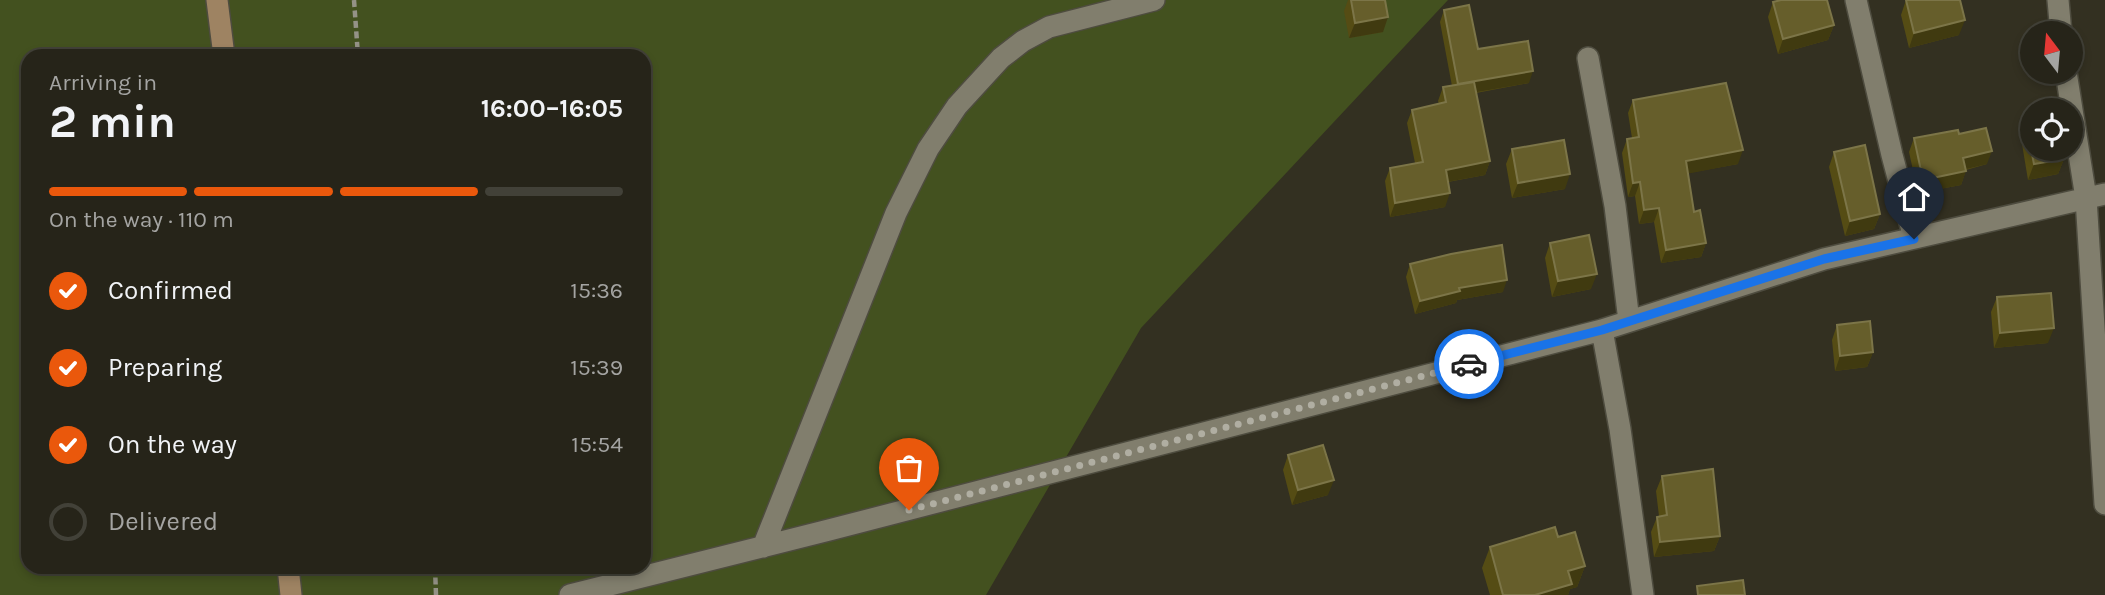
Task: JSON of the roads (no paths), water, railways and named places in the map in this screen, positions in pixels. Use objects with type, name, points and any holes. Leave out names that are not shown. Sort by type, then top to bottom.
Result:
[{"type":"street","points":[[217,0],[223,49]]},
{"type":"street","points":[[763,547],[896,213],[928,149],[957,106],[985,75],[1023,41],[1049,27],[1154,0]]},
{"type":"street","points":[[1856,0],[1914,239]]},
{"type":"street","points":[[2058,0],[2061,21]]},
{"type":"street","points":[[1588,58],[1615,206],[1629,321]]},
{"type":"street","points":[[2069,84],[2096,196],[2105,504]]},
{"type":"street","points":[[570,595],[1602,330],[1824,259],[2096,196]]},
{"type":"street","points":[[1602,330],[1620,429],[1643,595]]},
{"type":"street","points":[[289,574],[291,595]]}]
